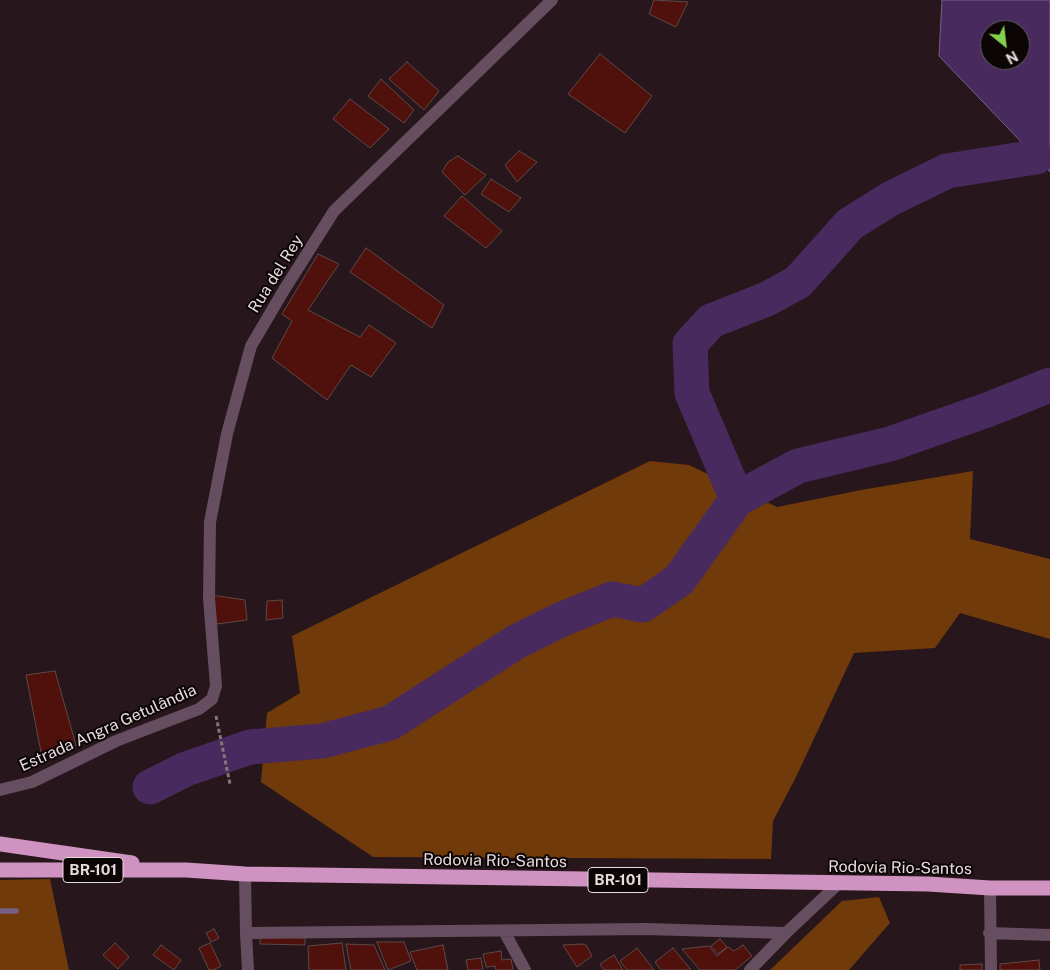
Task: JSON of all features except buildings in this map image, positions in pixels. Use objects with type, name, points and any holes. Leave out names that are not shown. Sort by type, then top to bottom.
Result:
[{"type":"highway","points":[[0,844],[186,870]]},
{"type":"highway","name":"Rodovia Rio-Santos","points":[[0,870],[186,870],[245,874],[928,884],[990,888],[1050,888]]},
{"type":"street","name":"Rua del Rey","points":[[214,654],[210,598],[210,522],[227,434],[251,346],[334,212],[552,0]]},
{"type":"street","name":"Estrada Angra Getulândia","points":[[0,790],[32,782],[116,741],[199,709],[212,699],[216,686],[214,654]]},
{"type":"street","points":[[245,874],[248,970]]},
{"type":"street","points":[[750,970],[838,884]]},
{"type":"street","points":[[990,888],[989,934],[991,970]]},
{"type":"street","points":[[246,933],[646,929],[786,933]]},
{"type":"street","points":[[504,931],[525,970]]},
{"type":"street","points":[[989,934],[1050,935]]},
{"type":"path","points":[[220,733],[230,784]]},
{"type":"shaded area","points":[[942,0],[1050,0],[1050,172],[939,56]]},
{"type":"shaded area","points":[[650,461],[689,465],[777,507],[861,490],[973,471],[970,539],[1050,559],[1050,639],[960,613],[935,648],[854,653],[796,777],[773,821],[771,859],[373,857],[261,782],[267,713],[300,693],[292,636]]},
{"type":"shaded area","points":[[50,879],[69,970],[0,970],[0,880]]},
{"type":"shaded area","points":[[879,897],[890,923],[849,970],[770,970],[842,901]]},
{"type":"waterway","points":[[737,499],[692,393],[690,344],[711,321],[767,299],[798,282],[850,224],[890,199],[947,171],[1036,157]]},
{"type":"waterway","points":[[150,787],[186,769],[250,747],[322,741],[390,723],[516,642],[560,620],[612,599],[643,605],[679,580],[737,499],[798,466],[890,444],[987,410],[1050,385]]},
{"type":"waterway","points":[[0,911],[16,911]]}]
